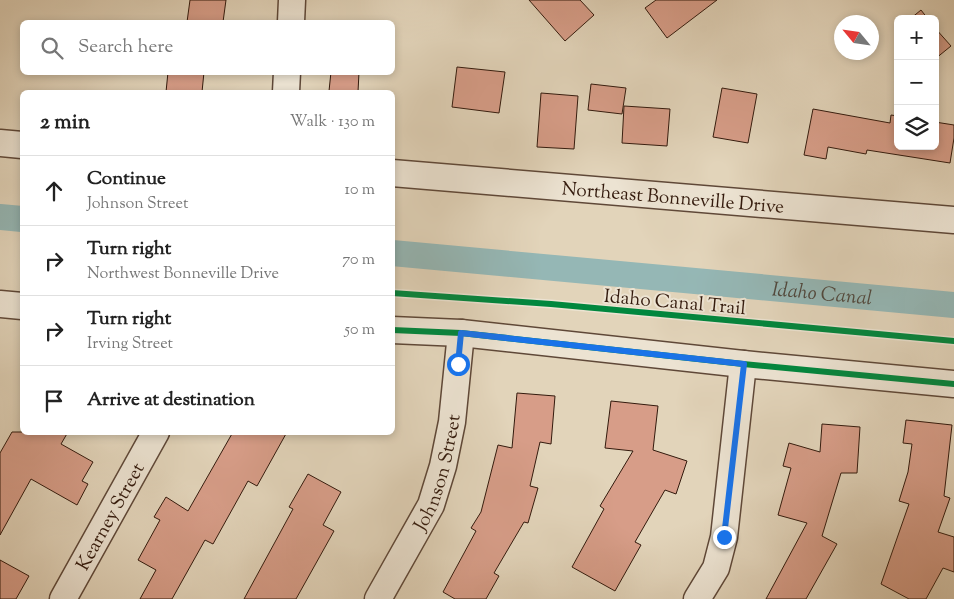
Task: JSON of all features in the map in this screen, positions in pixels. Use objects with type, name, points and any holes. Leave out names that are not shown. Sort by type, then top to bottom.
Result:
[{"type":"street","points":[[291,20],[292,0]]},
{"type":"street","points":[[286,90],[287,75]]},
{"type":"street","points":[[0,144],[20,145]]},
{"type":"street","name":"Northeast Bonneville Drive","points":[[395,173],[954,220]]},
{"type":"street","points":[[0,304],[20,306]]},
{"type":"street","points":[[395,330],[461,333],[744,364],[954,384]]},
{"type":"street","name":"Johnson Street","points":[[378,599],[431,505],[436,489],[452,422],[461,333]]},
{"type":"street","points":[[697,599],[716,568],[724,537],[744,364]]},
{"type":"street","name":"Kearney Street","points":[[63,599],[154,435]]},
{"type":"building","points":[[190,0],[226,0],[223,20],[187,20]]},
{"type":"building","points":[[529,0],[580,0],[594,15],[565,41]]},
{"type":"building","points":[[656,0],[717,0],[667,38],[645,8]]},
{"type":"building","points":[[921,10],[925,15],[915,15]]},
{"type":"building","points":[[939,32],[951,46],[939,56]]},
{"type":"building","points":[[457,67],[505,72],[499,113],[452,107]]},
{"type":"building","points":[[168,75],[204,75],[202,90],[166,90]]},
{"type":"building","points":[[331,75],[359,75],[358,90],[329,90]]},
{"type":"building","points":[[591,84],[626,88],[622,114],[588,110]]},
{"type":"building","points":[[722,88],[757,94],[748,143],[713,137]]},
{"type":"building","points":[[541,93],[578,96],[574,149],[537,147]]},
{"type":"building","points":[[624,106],[670,109],[667,146],[622,143]]},
{"type":"building","points":[[813,109],[890,123],[891,115],[894,115],[894,150],[939,150],[939,123],[954,125],[950,163],[867,150],[866,154],[828,147],[826,159],[804,155]]},
{"type":"building","points":[[517,393],[555,396],[551,444],[540,442],[530,486],[538,488],[528,523],[524,522],[494,573],[499,576],[486,599],[455,599],[443,592],[476,531],[471,528],[481,512],[498,445],[512,448]]},
{"type":"building","points":[[611,401],[658,406],[653,450],[687,461],[676,494],[665,490],[635,542],[641,545],[615,591],[572,567],[604,509],[600,506],[633,451],[605,448]]},
{"type":"building","points":[[906,420],[952,425],[944,496],[950,498],[938,532],[954,537],[954,572],[943,568],[926,599],[909,599],[881,584],[909,504],[899,501],[908,472],[912,444],[903,443]]},
{"type":"building","points":[[822,424],[860,427],[857,473],[841,473],[822,536],[837,544],[806,599],[766,599],[807,523],[778,515],[791,468],[783,466],[789,443],[820,452]]},
{"type":"building","points":[[12,432],[20,432],[20,435],[66,435],[61,444],[93,462],[82,481],[88,484],[77,505],[31,479],[0,535],[0,453]]},
{"type":"building","points":[[231,435],[285,435],[257,486],[248,481],[213,544],[205,540],[172,599],[140,599],[156,570],[138,560],[160,520],[154,517],[166,497],[188,511]]},
{"type":"building","points":[[308,474],[341,492],[323,525],[334,531],[296,599],[244,599],[293,509],[289,507]]},
{"type":"building","points":[[0,560],[29,576],[16,599],[0,599]]},
{"type":"waterway","name":"Idaho Canal","points":[[0,217],[20,219]]},
{"type":"waterway","name":"Idaho Canal","points":[[395,253],[954,305]]},
{"type":"cycle path","name":"Idaho Canal Trail","points":[[395,293],[551,304],[954,341]]},
{"type":"cycle path","points":[[395,330],[461,333],[743,364],[954,384]]},
{"type":"route","points":[[458,364],[461,333],[744,364],[724,537]]}]
